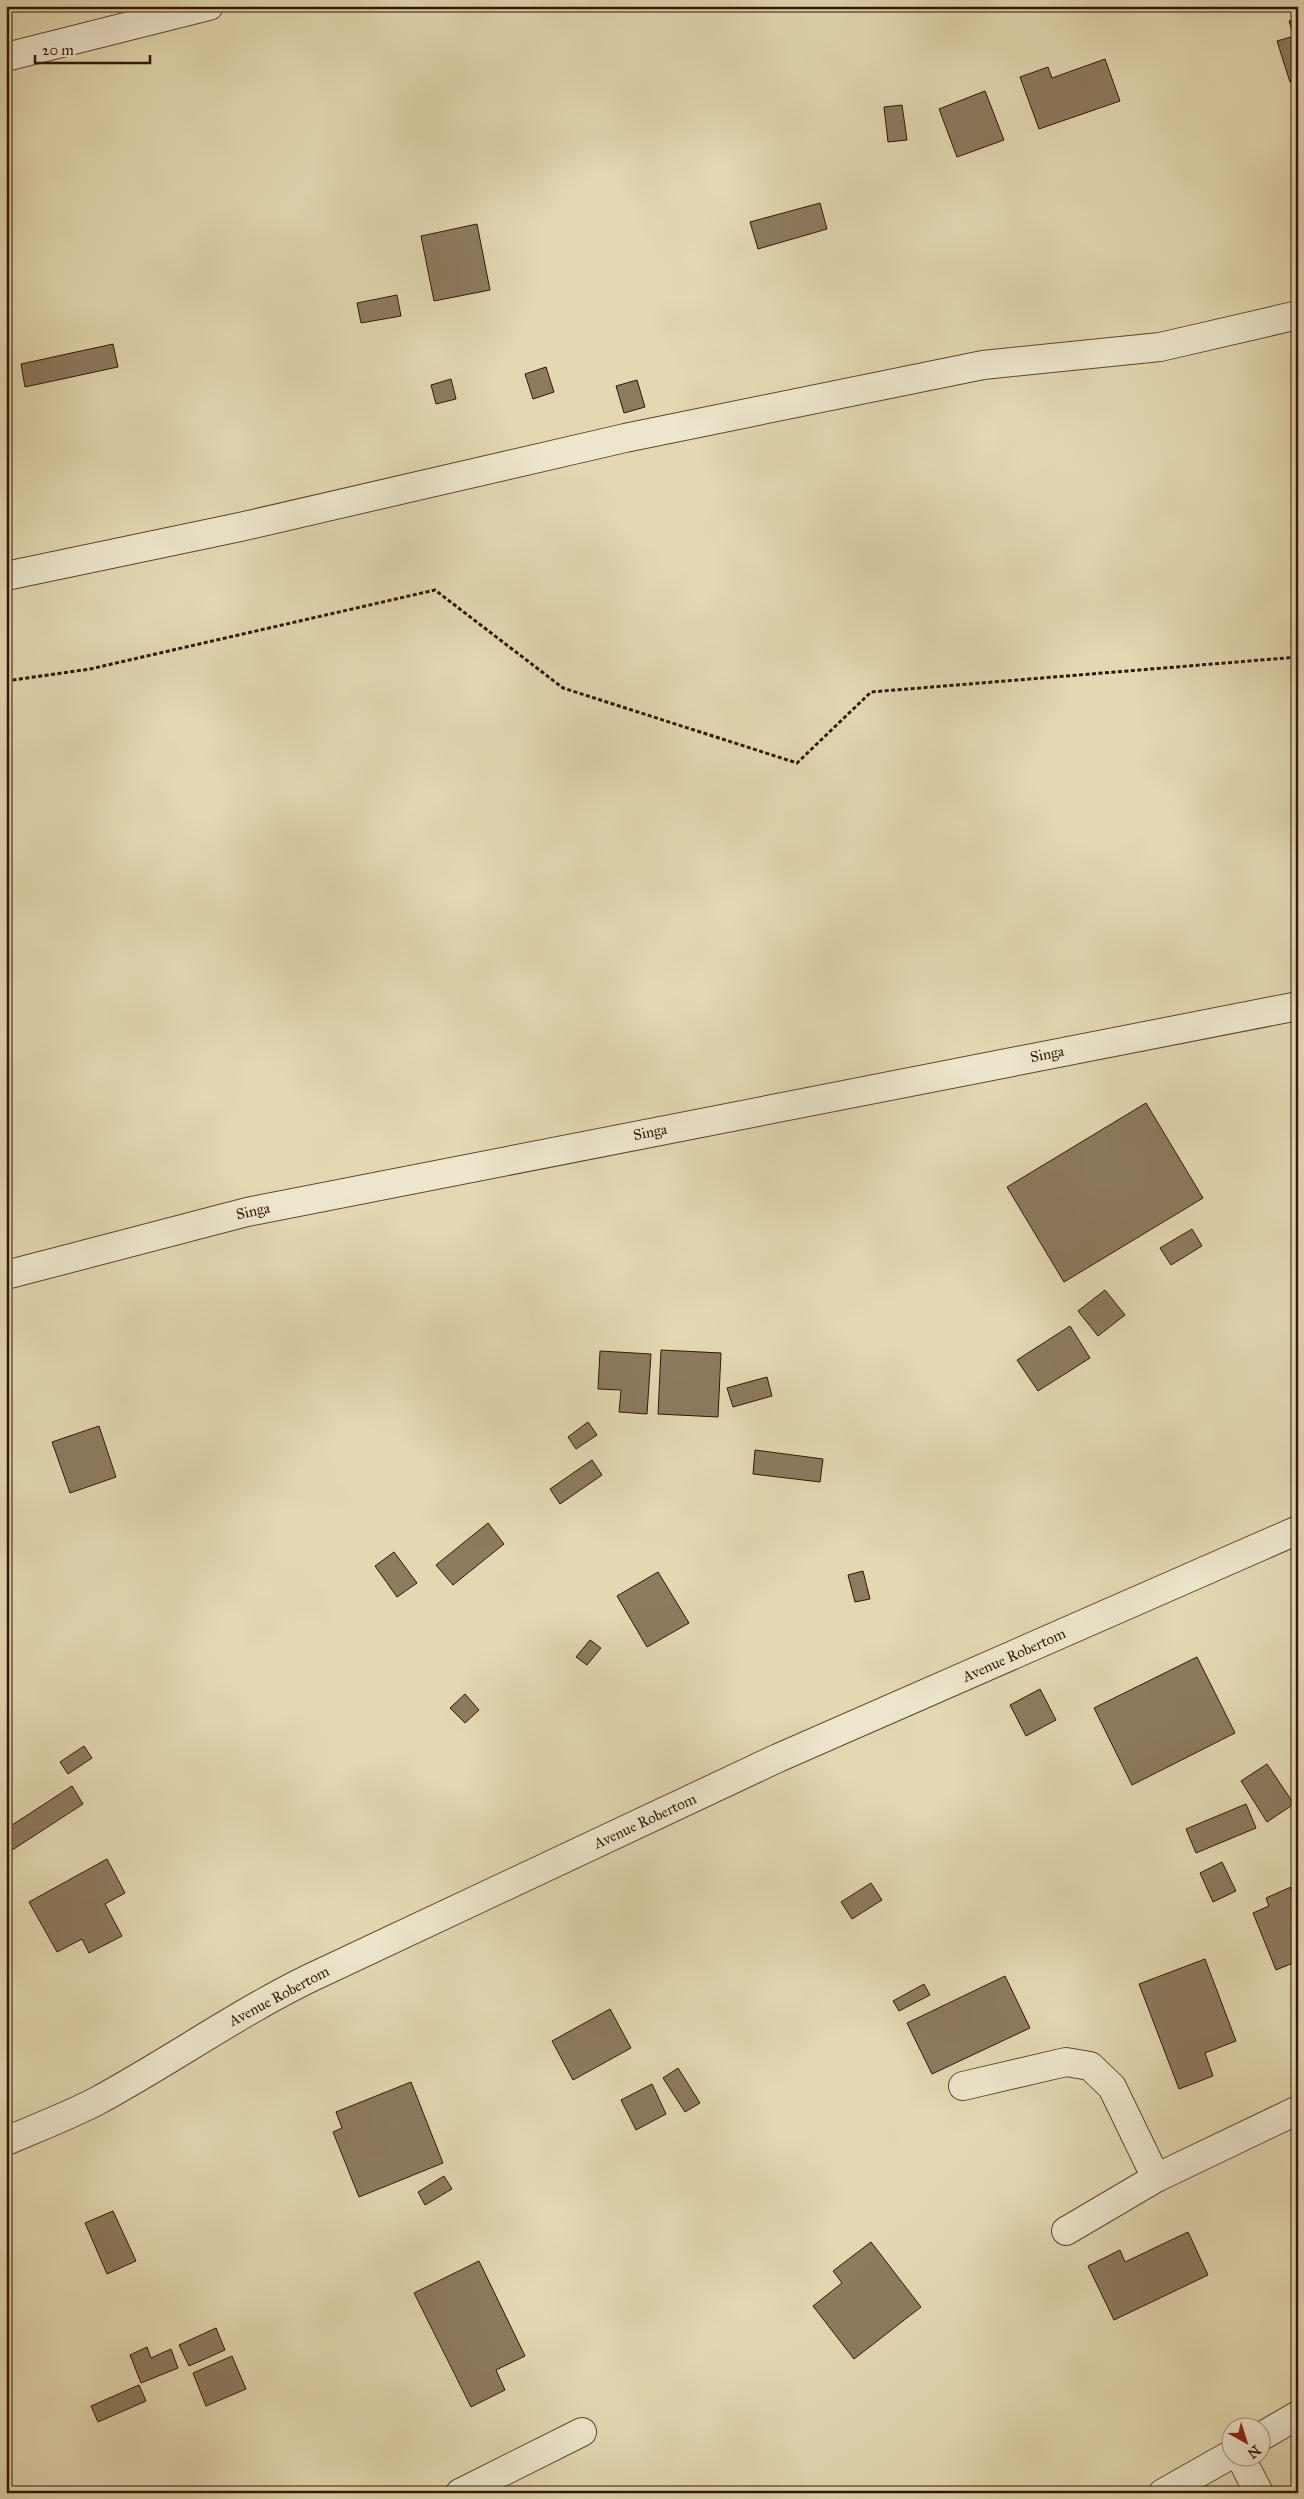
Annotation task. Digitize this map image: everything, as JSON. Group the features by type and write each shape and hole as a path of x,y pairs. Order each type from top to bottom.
{"street":[{"path":"6,56 209,6"},
{"path":"6,576 240,527 625,438 973,367 1160,347 1298,316"},
{"name":"Singa","path":"6,1275 247,1212 1298,1006"},
{"name":"Avenue Robertom","path":"6,2141 97,2101 179,2053 258,2003 308,1979 778,1758 1298,1530"},
{"path":"963,2086 1066,2062 1090,2066 1112,2087 1156,2178"},
{"path":"1066,2231 1156,2178 1298,2110"},
{"path":"1272,2430 1298,2416"},
{"path":"460,2493 582,2432"},
{"path":"1163,2493 1222,2460"},
{"path":"1245,2466 1259,2493"}],"path":[{"path":"6,681 90,669 435,590 563,688 797,763 871,692 1298,658"}],"building":[{"path":"1298,18 1298,80 1290,82 1277,41 1294,36 1289,21"},
{"path":"1105,59 1120,101 1039,129 1020,77 1048,67 1052,78"},
{"path":"985,91 1004,140 957,157 939,109"},
{"path":"902,105 907,140 888,142 884,107"},
{"path":"820,203 827,229 758,249 750,222"},
{"path":"477,224 490,290 434,301 421,236"},
{"path":"397,295 401,316 361,323 357,303"},
{"path":"113,344 118,367 25,387 21,364"},
{"path":"546,367 554,392 533,399 525,374"},
{"path":"451,379 456,399 436,404 431,385"},
{"path":"637,380 645,407 624,413 616,386"},
{"path":"1146,1103 1203,1198 1064,1282 1007,1187"},
{"path":"1192,1229 1202,1246 1171,1265 1160,1248"},
{"path":"1105,1290 1125,1315 1098,1336 1078,1311"},
{"path":"1070,1326 1090,1358 1038,1391 1017,1360"},
{"path":"661,1350 721,1353 718,1417 658,1414"},
{"path":"600,1351 651,1354 647,1414 619,1412 621,1390 598,1389"},
{"path":"767,1377 772,1396 733,1407 727,1388"},
{"path":"588,1422 597,1435 576,1449 568,1437"},
{"path":"99,1426 116,1477 70,1493 52,1442"},
{"path":"755,1450 823,1459 820,1482 753,1474"},
{"path":"592,1460 602,1475 560,1504 550,1489"},
{"path":"488,1523 504,1544 453,1585 436,1565"},
{"path":"394,1552 417,1583 397,1597 375,1566"},
{"path":"863,1571 870,1599 855,1602 848,1575"},
{"path":"658,1572 689,1623 647,1647 617,1596"},
{"path":"590,1640 601,1648 587,1665 576,1657"},
{"path":"1197,1657 1235,1733 1132,1785 1094,1708"},
{"path":"1040,1689 1056,1720 1026,1736 1010,1705"},
{"path":"465,1694 479,1710 465,1723 450,1708"},
{"path":"84,1746 92,1758 68,1774 60,1762"},
{"path":"1267,1764 1294,1804 1267,1822 1241,1781"},
{"path":"72,1786 83,1804 6,1854 6,1829"},
{"path":"1246,1804 1256,1828 1196,1853 1186,1829"},
{"path":"107,1859 125,1893 105,1904 122,1936 89,1953 82,1939 57,1952 29,1902"},
{"path":"1222,1862 1236,1891 1213,1902 1200,1873"},
{"path":"871,1883 882,1900 852,1919 841,1902"},
{"path":"1291,1887 1294,1895 1298,1893 1298,1975 1293,1963 1276,1970 1253,1913 1269,1906 1266,1898"},
{"path":"1205,1959 1236,2041 1205,2053 1213,2076 1179,2089 1139,1984"},
{"path":"1005,1976 1030,2028 932,2074 907,2023"},
{"path":"924,1984 930,1995 899,2011 893,2001"},
{"path":"610,2009 631,2048 573,2080 552,2041"},
{"path":"678,2068 700,2103 685,2112 663,2078"},
{"path":"411,2082 443,2163 359,2197 333,2132 342,2128 336,2112"},
{"path":"652,2084 666,2114 636,2130 621,2100"},
{"path":"444,2176 452,2189 425,2205 418,2192"},
{"path":"113,2211 136,2261 107,2274 85,2223"},
{"path":"1188,2232 1208,2275 1114,2320 1088,2266 1120,2250 1125,2262"},
{"path":"871,2242 921,2307 854,2359 813,2306 842,2283 833,2271"},
{"path":"479,2261 525,2356 496,2370 505,2390 471,2407 414,2293"},
{"path":"216,2328 225,2350 189,2366 179,2345"},
{"path":"147,2347 151,2358 171,2349 178,2368 141,2383 130,2355"},
{"path":"232,2356 246,2389 206,2406 193,2373"},
{"path":"139,2385 146,2401 98,2422 91,2406"}]}
